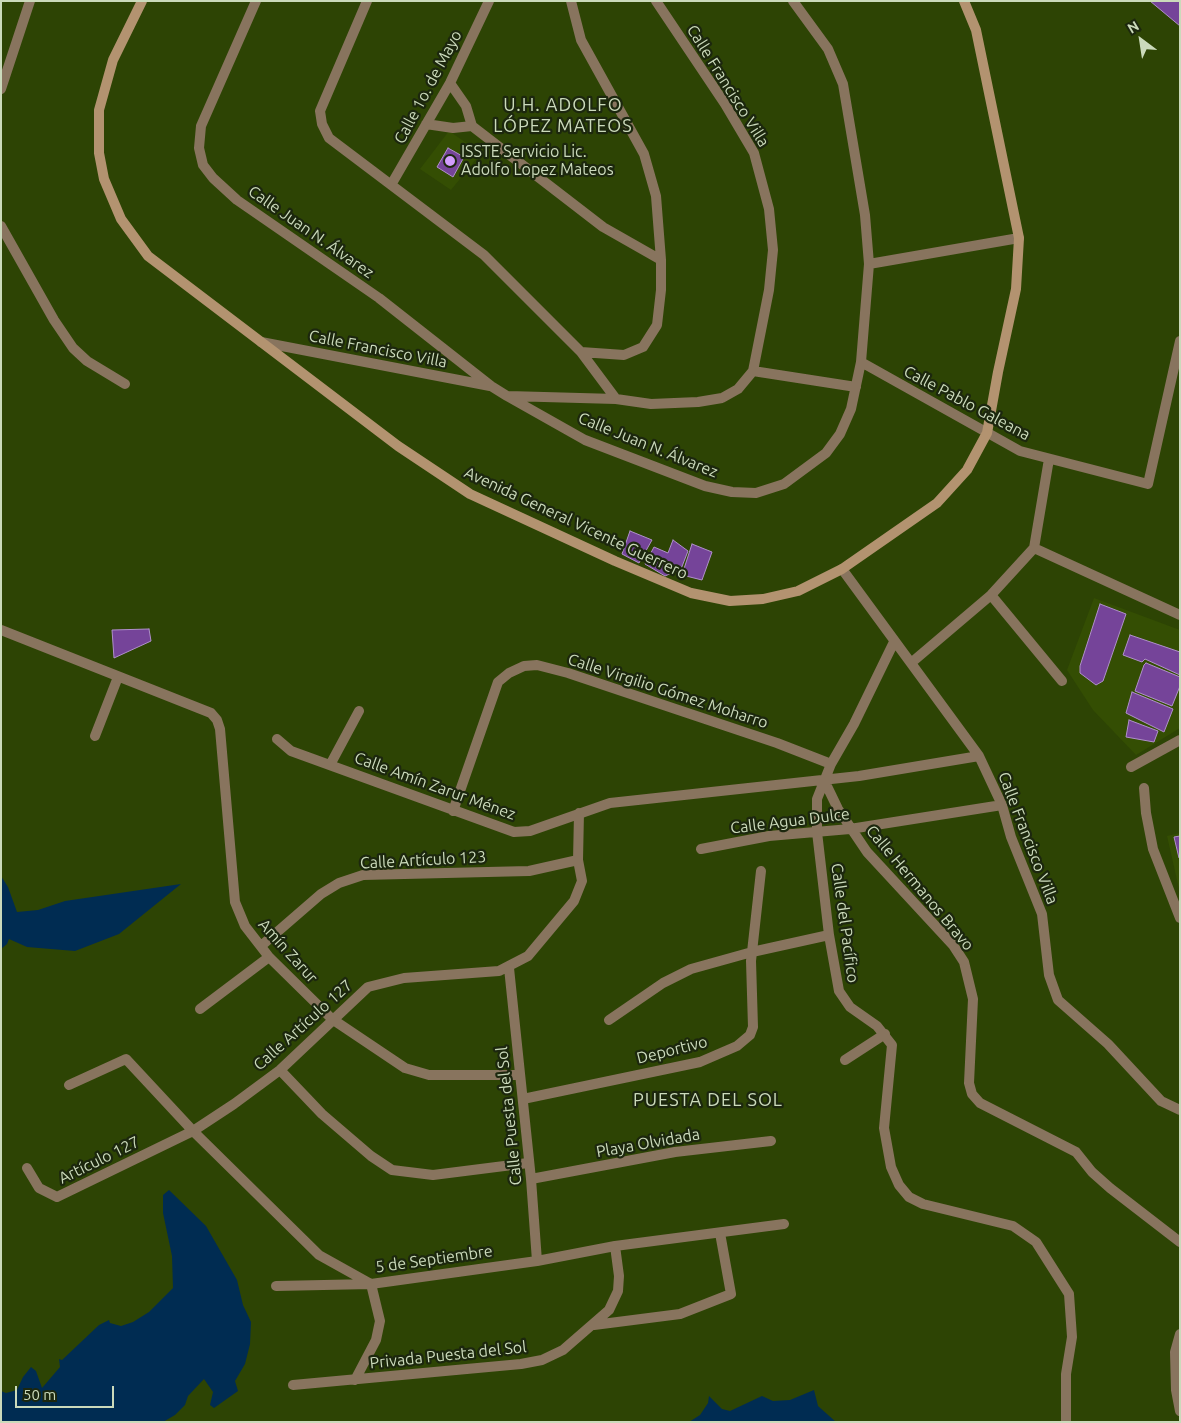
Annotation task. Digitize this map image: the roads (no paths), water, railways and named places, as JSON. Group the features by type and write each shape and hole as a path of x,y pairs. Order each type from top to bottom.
{"street":[{"path":"1,89 30,1"},
{"name":"Avenida General Vicente Guerrero","path":"142,1 113,60 99,110 99,153 104,179 121,219 148,256 398,446 470,494 614,561 691,593 730,601 763,599 798,591 842,570 937,503 967,470 987,434 1016,289 1019,238 976,30 964,1"},
{"name":"Calle Juan N. Álvarez","path":"256,1 201,126 199,148 203,165 237,200 379,298 491,386 507,396 585,440 705,486 732,492 756,493 784,484 826,453 840,434 851,409 861,362 869,264 865,215 843,84 828,49 793,1"},
{"path":"367,1 320,111 322,124 329,138 484,255 580,352 616,398"},
{"name":"Calle 1o. de Mayo","path":"391,185 450,83 489,1"},
{"path":"571,1 581,40 644,154 656,196 661,260 661,290 657,325 643,347 624,355 580,352"},
{"name":"Calle Francisco Villa","path":"656,1 725,104 754,153 769,209 773,250 769,290 754,371"},
{"path":"450,83 466,106 472,126 604,227 661,260"},
{"path":"426,124 453,128 472,126"},
{"path":"1,226 54,320 73,348 87,361 125,384"},
{"path":"869,264 1019,238"},
{"path":"1176,384 1180,341"},
{"name":"Calle Francisco Villa","path":"260,342 491,386"},
{"name":"Calle Pablo Galeana","path":"861,362 1020,451 1148,484 1176,384"},
{"path":"507,396 616,398 651,404 698,402 722,398 738,389 754,371 856,387"},
{"path":"911,662 991,595 1034,548 1049,459"},
{"path":"1034,548 1180,615"},
{"name":"Calle Francisco Villa","path":"842,570 979,756 1002,805 1011,838 1042,914 1049,975 1058,1000 1108,1044 1161,1102 1180,1110"},
{"path":"991,595 1062,681"},
{"path":"1,630 118,677 95,736"},
{"name":"Calle del Pacífico","path":"885,1034 843,999 839,991 829,936 817,832 817,799 830,764 854,724 894,642"},
{"name":"Calle Virgilio Gómez Moharro","path":"453,811 498,682 509,672 524,666 537,665 777,743 830,764"},
{"name":"Amín Zarur","path":"118,677 211,713 217,720 220,729 234,902 245,926 269,957 332,1019 405,1068 429,1075 520,1075"},
{"path":"330,765 359,711"},
{"name":"Calle Amín Zarur Ménez","path":"277,738 291,751 514,832 530,831 610,803 824,780 979,756"},
{"path":"1131,767 1180,740"},
{"name":"Calle Hermanos Bravo","path":"824,780 838,809 867,852 953,945 964,962 973,999 969,1083 972,1094 980,1103 1076,1152 1092,1172 1110,1188 1180,1242"},
{"path":"1144,788 1146,813 1153,849 1180,918"},
{"name":"Calle Agua Dulce","path":"701,848 769,836 850,829 1002,805"},
{"path":"578,860 579,813"},
{"name":"Calle Artículo 123","path":"261,946 321,894 339,883 364,876 528,871 578,860"},
{"name":"Calle Artículo 127","path":"193,1131 280,1070 368,987 404,978 499,971 509,968 528,956 574,901 582,881 578,860"},
{"name":"Deportivo","path":"523,1100 700,1062 737,1046 750,1034 753,1027 751,956 761,870"},
{"path":"609,1020 663,983 691,969 829,936"},
{"path":"200,1009 269,957"},
{"name":"Calle Puesta del Sol","path":"509,968 531,1179 537,1260"},
{"path":"845,1060 885,1034 892,1045 884,1128 891,1167 899,1185 909,1196 923,1204 1013,1226 1036,1242 1068,1294 1072,1337 1066,1374 1066,1422"},
{"name":"5 de Septiembre","path":"69,1085 126,1059 193,1131 319,1255 371,1284 537,1260 615,1246 784,1224"},
{"path":"280,1070 322,1114 371,1156 392,1170 433,1175 528,1163"},
{"name":"Artículo 127","path":"28,1168 39,1188 57,1197 193,1131"},
{"name":"Playa Olvidada","path":"531,1179 675,1152 771,1141"},
{"path":"594,1325 680,1314 731,1294 720,1233"},
{"path":"594,1325 609,1310 618,1291 619,1276 615,1246"},
{"path":"276,1286 371,1284 380,1321 376,1340 354,1380"},
{"name":"Privada Puesta del Sol","path":"293,1385 521,1364 542,1360 563,1350 594,1325"},
{"path":"1180,1334 1175,1352 1176,1390 1180,1411"}],"water":[{"path":"1,876 8,887 17,912 38,910 65,901 181,884 119,934 75,951 27,947 9,939 7,944 1,949"},
{"path":"169,1190 206,1226 237,1280 243,1305 251,1322 250,1344 245,1364 235,1381 238,1391 214,1408 210,1405 213,1392 204,1379 188,1396 185,1405 175,1415 163,1422 1,1422 1,1391 6,1393 17,1390 23,1377 31,1367 36,1371 42,1388 60,1367 59,1359 62,1360 99,1325 109,1320 110,1323 121,1326 133,1322 149,1312 173,1288 172,1256 163,1213 163,1195"},
{"path":"814,1390 818,1406 836,1422 689,1422 700,1415 708,1403 709,1396 722,1409 730,1411 762,1396 773,1401 790,1400"}],"place":[{"name":"ISSTE Servicio Lic. Adolfo Lopez Mateos","path":"450,161"}],"district":[{"name":"U.H. ADOLFO LÓPEZ MATEOS","path":"563,115"},
{"name":"PUESTA DEL SOL","path":"708,1100"}]}
